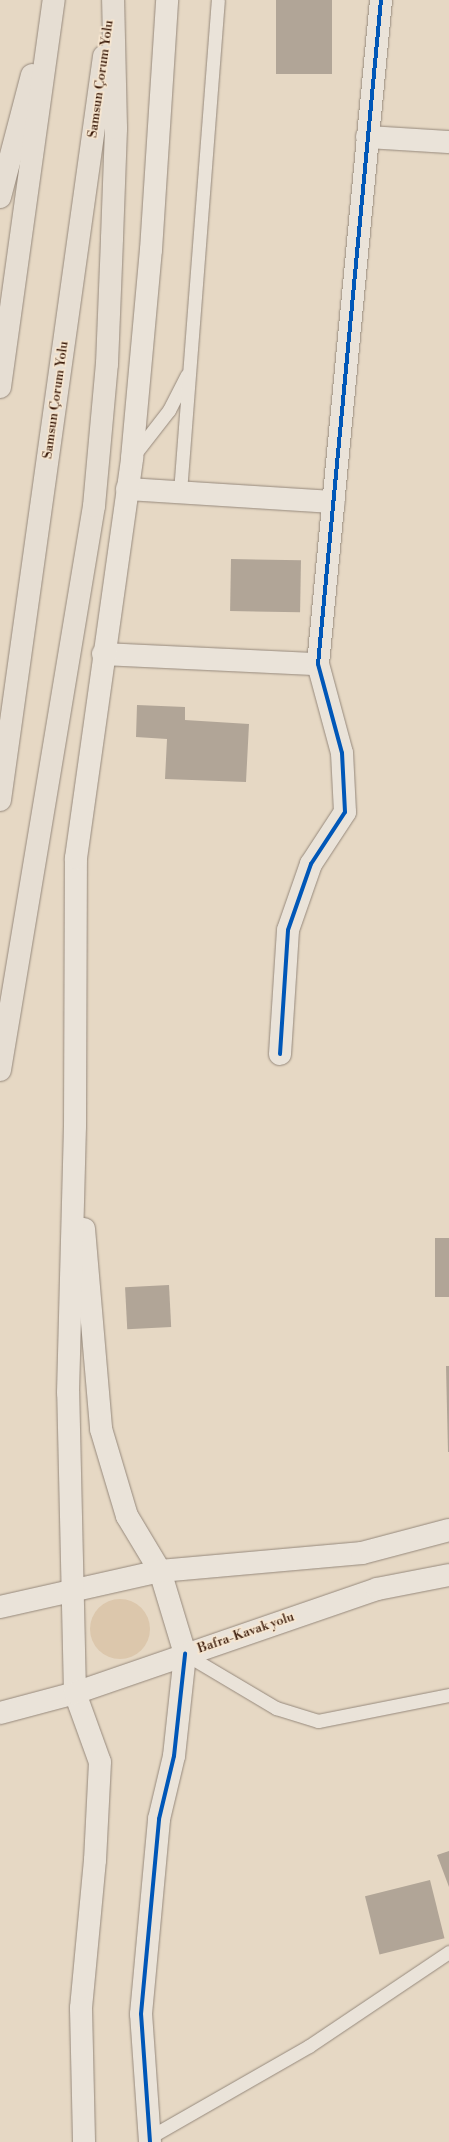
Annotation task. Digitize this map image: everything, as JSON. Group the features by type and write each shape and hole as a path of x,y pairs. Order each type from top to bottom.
{"highway":[{"path":"0,197 53,0"},
{"path":"0,387 53,0"},
{"path":"0,1070 94,506 107,364 113,230 116,128 112,0"},
{"name":"Samsun Çorum Yolu","path":"0,800 112,0"}],"main road":[{"path":"84,2142 81,2008 96,1860 100,1762 75,1693 68,1393 75,1126 76,858 103,654 132,458 151,250 167,0"},
{"path":"280,1054 288,930 311,864 346,812 342,753 318,664 381,0"},
{"path":"367,137 449,142"},
{"path":"127,489 334,502"},
{"path":"103,654 318,664"},
{"path":"75,1126 101,1430 127,1516 160,1571 185,1654 174,1756 160,1819 141,2014 150,2139"},
{"path":"0,1607 73,1589 160,1571 362,1553 449,1530"},
{"name":"Bafra-Kavak yolu","path":"0,1713 75,1693 377,1589 449,1575"}],"lane":[{"path":"180,492 218,0"},
{"path":"132,458 169,410 190,369"},
{"path":"185,1654 276,1708 318,1721 449,1695"},
{"path":"150,2139 309,2046 449,1952"}],"shaded area":[{"path":"114,1599 126,1599 137,1604 145,1612 150,1623 148,1641 137,1654 126,1659 114,1659 103,1654 95,1646 90,1635 90,1623 95,1612 103,1604"}],"building":[{"path":"276,0 332,0 332,74 276,74"},
{"path":"231,559 301,560 300,612 230,611"},
{"path":"137,705 185,707 185,720 249,724 246,782 165,779 167,739 136,737"},
{"path":"435,1238 449,1238 449,1297 435,1297"},
{"path":"169,1285 171,1327 127,1329 125,1287"},
{"path":"446,1366 449,1366 449,1452 448,1452"},
{"path":"449,1851 449,1887 437,1855"},
{"path":"430,1880 445,1938 380,1954 365,1896"}],"cycle path":[{"path":"280,1054 288,930 311,864 345,812 342,753 318,664 381,0"},
{"path":"150,2142 141,2014 159,1819 174,1756 185,1654"}]}
